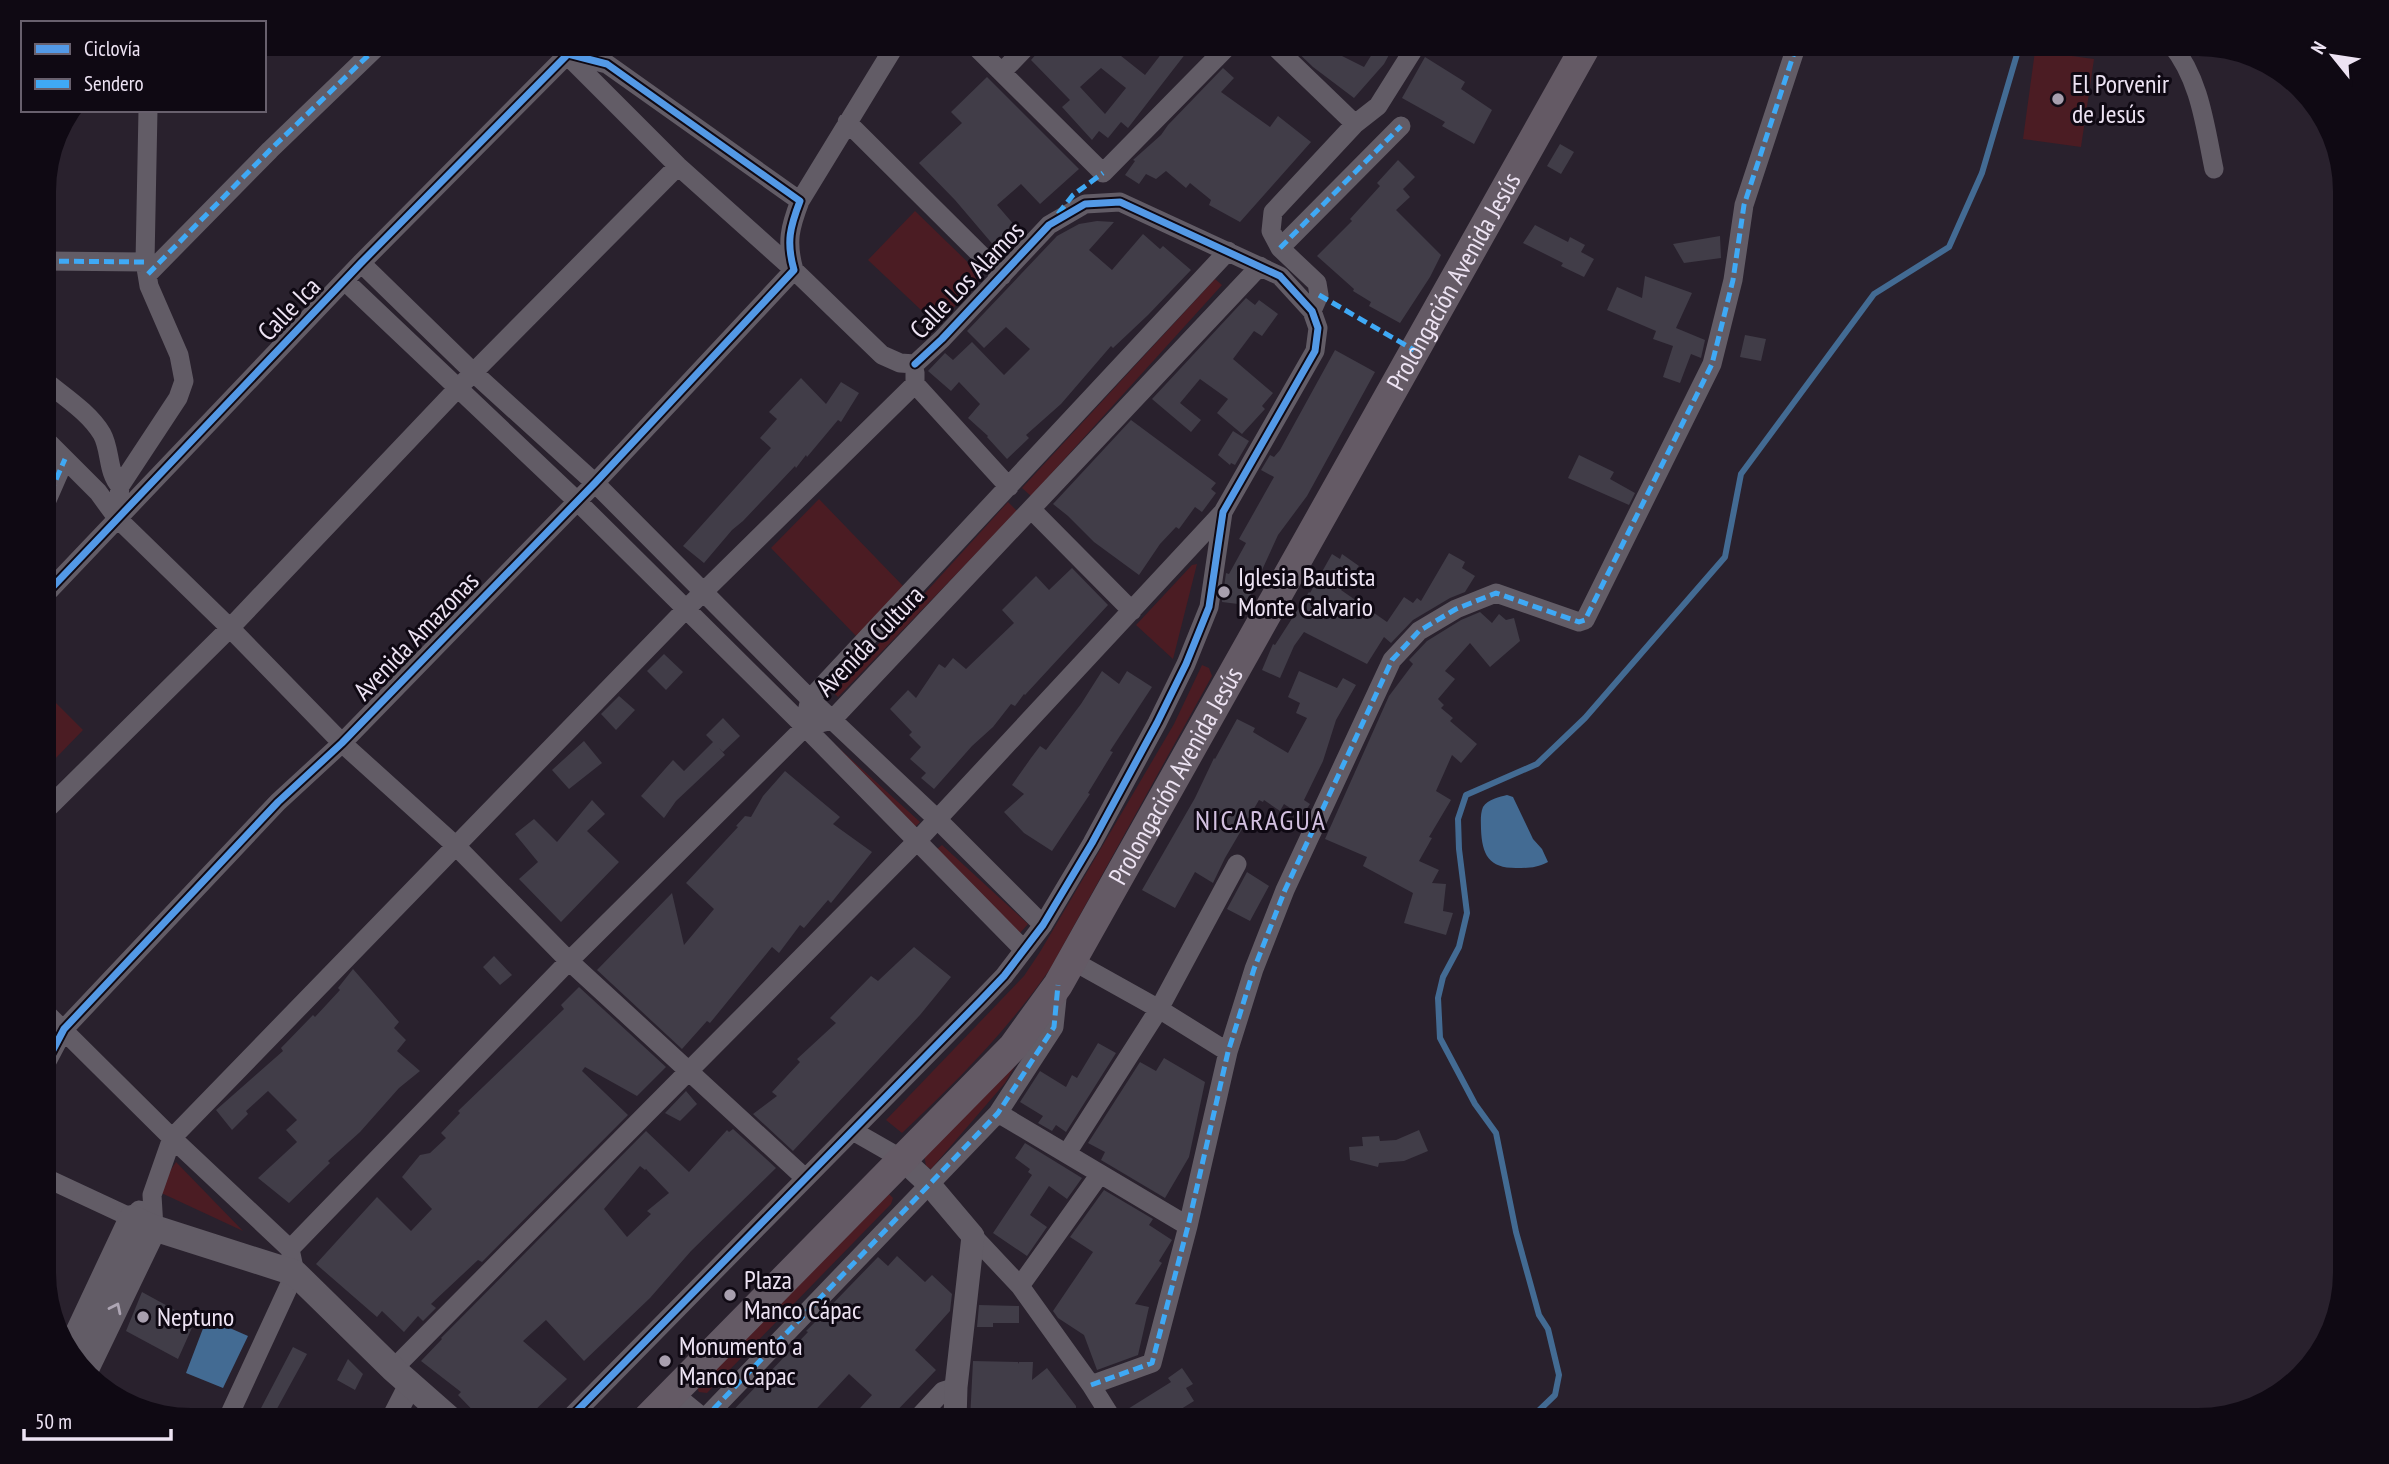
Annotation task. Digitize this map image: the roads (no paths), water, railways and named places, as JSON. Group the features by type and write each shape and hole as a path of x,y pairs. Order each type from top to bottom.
{"main road":[{"name":"Prolongación Avenida Jesús","path":"658,1408 1013,1047 1066,973 1147,824 1580,56"},
{"path":"143,1223 292,1261 402,1377 437,1408"},
{"path":"75,1341 143,1223"},
{"path":"89,1361 143,1223"}],"street":[{"path":"56,262 147,268 368,56"},
{"name":"Calle Ica","path":"56,583 555,56"},
{"path":"569,56 678,166 794,270 882,355 900,363 915,364 915,384 1009,486"},
{"path":"583,56 607,64 800,201"},
{"path":"794,270 789,230 800,201 888,56"},
{"path":"986,56 1103,173 1218,56"},
{"path":"1003,71 1017,56"},
{"path":"1284,56 1355,124"},
{"path":"396,1408 402,1377 690,1071 937,819 1223,512 1315,351 1318,328 1311,311 1319,295 1317,283 1280,248 1271,231 1273,212 1355,124 1378,106 1409,56"},
{"path":"1091,1385 1152,1363 1188,1226 1228,1052 1268,930 1392,660 1419,631 1456,609 1496,593 1579,622 1585,620 1712,364 1733,280 1744,205 1793,56"},
{"path":"2184,56 2198,94 2214,169"},
{"path":"117,518 120,486 178,398 184,381 179,355 149,286 148,112"},
{"path":"847,122 1002,276"},
{"path":"1280,248 1401,126"},
{"path":"56,800 230,628 458,388 475,374 678,166"},
{"name":"Calle Los Alamos","path":"915,364 1049,225 1085,204 1120,202 1260,265 1280,276 1311,311"},
{"name":"Avenida Cultura","path":"1228,251 810,699 805,727 832,720 1260,265"},
{"path":"362,263 475,374 595,483 810,699 937,819 1043,925"},
{"name":"Avenida Amazonas","path":"56,1044 64,1029 278,802 342,743 595,483 794,270"},
{"path":"345,281 577,501 805,727 1024,950"},
{"path":"56,1183 143,1223 172,1138 686,609 915,384"},
{"path":"56,390 83,412 101,432 114,479 120,486"},
{"path":"56,450 98,492 117,518 230,628 342,743 456,846 569,961 805,1178"},
{"path":"56,480 65,459"},
{"path":"1031,509 1132,611"},
{"path":"580,1408 1004,976 1043,925 1092,843 1186,664 1209,607 1223,512"},
{"path":"233,1408 292,1261 569,961 805,727"},
{"path":"1067,1153 1159,1009 1237,864"},
{"path":"716,1408 998,1113 1054,1027 1066,973 1159,1009 1228,1052"},
{"path":"56,1022 292,1261"},
{"path":"998,1113 1188,1226"},
{"path":"853,1131 902,1159 929,1184 1020,1286 1091,1385 1104,1408"},
{"path":"1020,1286 1100,1174"},
{"path":"955,1408 973,1236"},
{"path":"927,1408 943,1391 956,1387"},
{"path":"673,1393 691,1408"}],"water":[{"path":"1507,795 1513,797 1533,839 1548,862 1528,868 1499,866 1485,853 1481,818 1483,807 1491,800"},
{"path":"207,1318 248,1336 223,1388 186,1373"}],"waterway":[{"path":"1541,1408 1555,1395 1559,1375 1548,1329 1539,1315 1516,1232 1496,1133 1475,1104 1440,1038 1438,998 1443,977 1459,947 1467,913 1458,819 1466,795 1537,764 1585,718 1725,557 1741,474 1874,294 1949,247 1982,173 2016,56"}],"place":[{"name":"El Porvenir de Jesús","path":"2058,99"},
{"name":"Iglesia Bautista Monte Calvario","path":"1224,592"},
{"name":"Plaza Manco Cápac","path":"730,1295"},
{"name":"Neptuno","path":"143,1317"},
{"name":"Monumento a Manco Capac","path":"665,1361"}],"district":[{"name":"NICARAGUA","path":"1261,820"}]}
